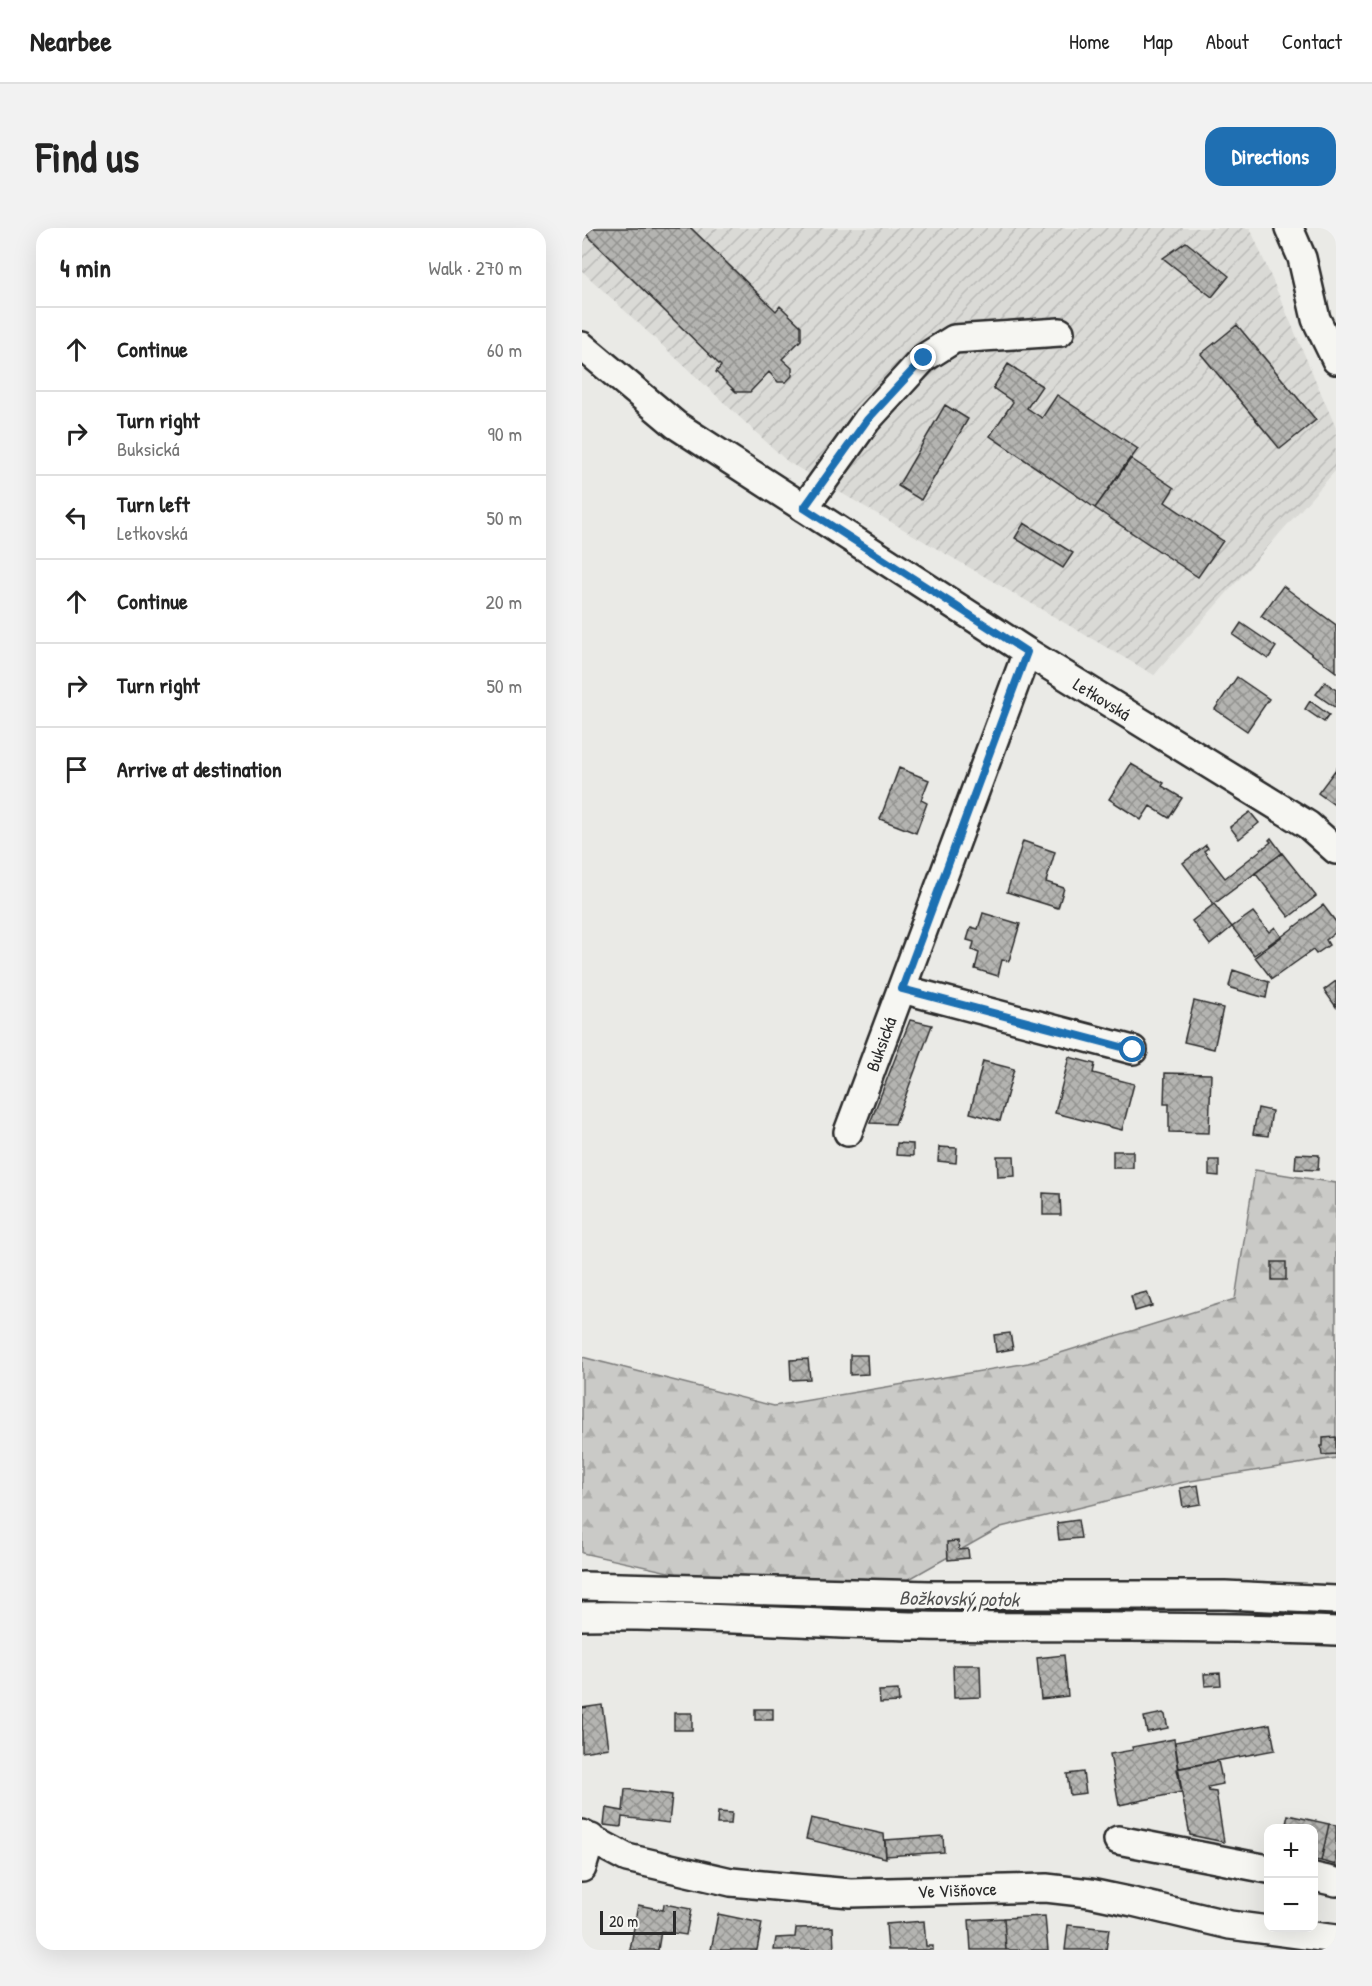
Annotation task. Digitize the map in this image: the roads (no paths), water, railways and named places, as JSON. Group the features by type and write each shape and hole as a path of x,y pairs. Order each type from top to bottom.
{"street":[{"path":"1289,228 1302,258 1316,319 1336,360"},
{"path":"804,508 867,420 924,358 954,339 1060,332"},
{"name":"Letkovská","path":"582,346 676,425 1027,652 1308,825 1336,850"},
{"name":"Buksická","path":"848,1132 1027,652"},
{"path":"902,989 1133,1050"},
{"path":"582,1586 930,1595 1225,1595 1336,1600"},
{"path":"582,1616 642,1615 921,1626 1271,1628 1336,1631"},
{"path":"582,1868 587,1836"},
{"name":"Ve Višňovce","path":"587,1836 627,1858 732,1882 850,1893 1046,1888 1090,1893 1230,1925 1336,1939"},
{"path":"1118,1840 1264,1868"},
{"path":"1318,1879 1336,1882"}],"waterway":[{"name":"Božkovský potok","path":"583,1603 619,1599"},
{"name":"Božkovský potok","path":"667,1601 778,1608"},
{"name":"Božkovský potok","path":"895,1612 1033,1614"}]}
